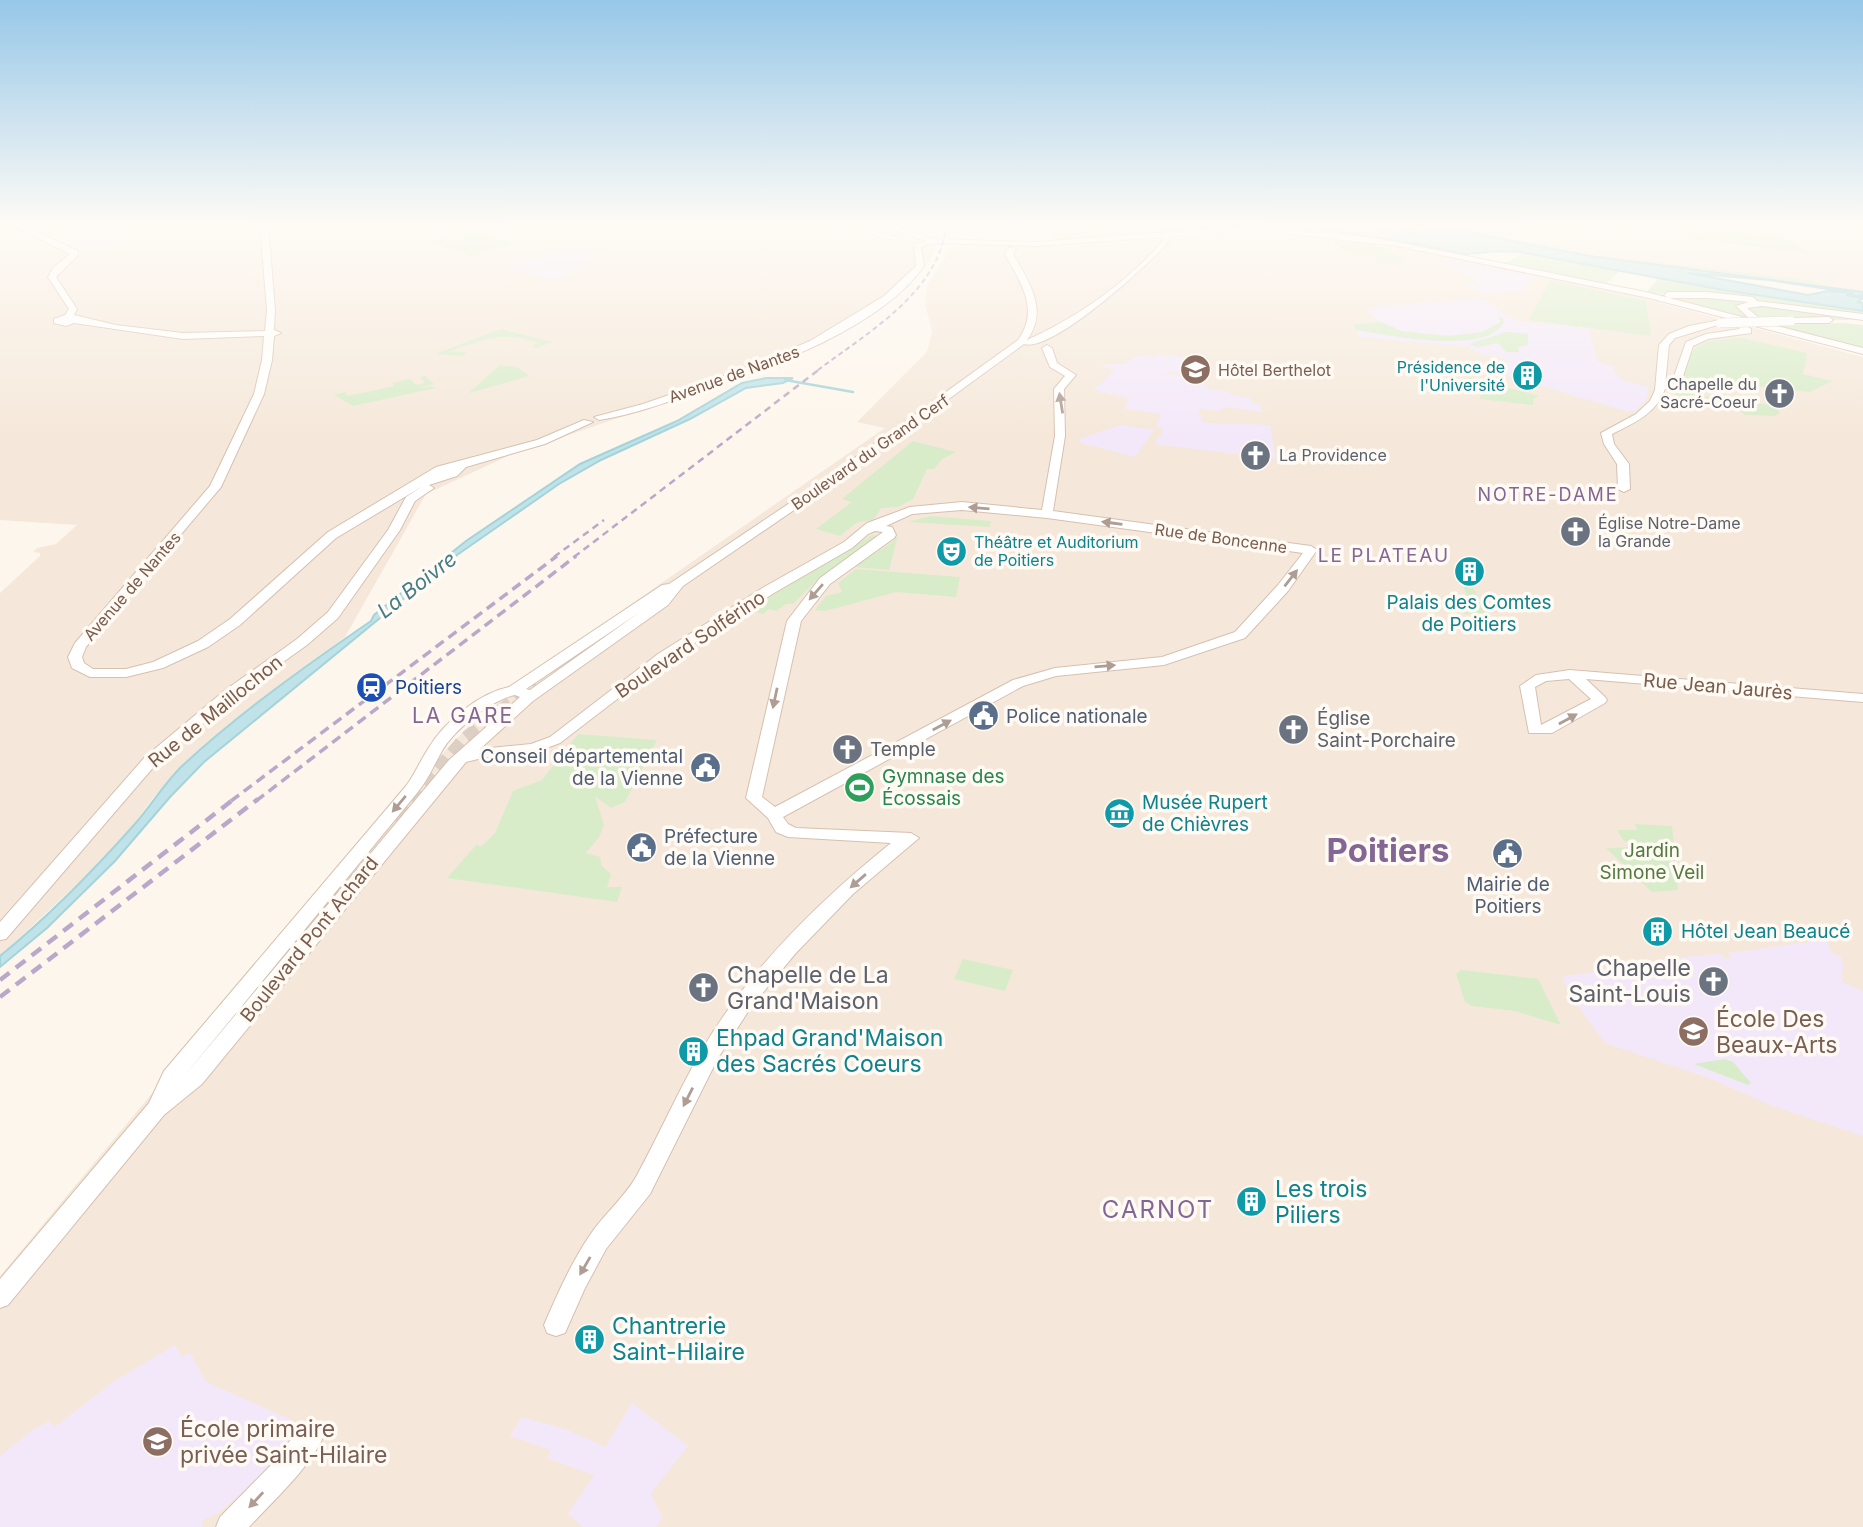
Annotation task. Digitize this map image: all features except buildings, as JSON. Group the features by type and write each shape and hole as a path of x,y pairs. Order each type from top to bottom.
{"street":[{"path":"64,295 74,311 72,319 116,328 183,336 272,335"},
{"name":"Avenue de Nantes","path":"270,295 272,335 259,394 215,487 80,646 75,657 81,670 110,675 139,671 175,658 227,628 337,532 421,487 451,472 765,365 823,339 860,318 890,295"},
{"path":"1023,338 1028,319 1026,295"},
{"path":"1023,338 1034,319 1035,304 1031,295"},
{"name":"Boulevard du Grand Cerf","path":"526,691 663,601 679,583 818,490 1023,338 1044,335 1092,307 1106,295"},
{"path":"1638,295 1761,324 1861,353"},
{"path":"1656,299 1663,295"},
{"path":"1715,295 1863,320"},
{"path":"1656,299 1861,353"},
{"path":"1771,331 1740,306 1762,303 1808,309"},
{"path":"1726,315 1748,331 1729,335"},
{"path":"1632,421 1652,407 1659,395 1667,341 1681,331 1722,324 1863,320"},
{"path":"1624,489 1623,464 1605,436 1609,431 1654,414 1664,402 1672,342 1692,331 1722,324"},
{"path":"1044,335 1057,338 1058,341 1048,348"},
{"path":"1668,387 1675,386 1689,344 1706,337 1794,337"},
{"path":"1023,338 1048,348"},
{"path":"1047,514 1063,427 1059,390 1071,375 1053,365 1048,348"},
{"name":"Rue de Maillochon","path":"0,934 151,760 229,694 302,642 333,615 394,530 407,503 421,487 451,483 458,478 451,472"},
{"name":"Boulevard Solférino","path":"430,762 441,765 517,748 533,748 555,740 663,657 856,539 864,531 901,514 938,507 974,507 1047,514"},
{"name":"Rue de Boncenne","path":"774,815 1018,683 1037,676 1101,666 1164,661 1240,635 1283,588 1311,550 1047,514"},
{"path":"556,1325 598,1242 642,1187 710,1054 744,1002 788,949 847,890 896,846 911,838 794,833 782,828 774,815 758,803 754,793 792,627 815,591 889,537 890,532 878,526"},
{"name":"Rue Jean Jaurès","path":"1573,675 1600,700 1547,730 1534,730 1527,690 1529,683 1573,675 1863,698"},
{"name":"Boulevard Pont Achard","path":"157,1110 195,1078 459,761 526,691"},
{"name":"Boulevard Pont Achard","path":"157,1110 171,1077 290,931 405,797 430,762 434,750 498,694 526,691"},
{"path":"486,734 493,740 517,748"},
{"name":"Boulevard Pont Achard","path":"0,1297 157,1110 320,909"},
{"path":"230,1527 312,1433"}],"shaded area":[{"path":"0,295 896,295 866,318 825,343 777,363 508,456 426,494 345,637 182,767 92,870 0,956 0,593 40,556 40,553 33,552 37,548 56,544 77,525 0,520"},
{"path":"926,295 1633,295 1863,357 1863,1527 0,1527 0,1276 388,810 475,720 552,659 885,428 857,422 927,352 932,332 925,304"},
{"path":"1484,300 1516,321 1589,328 1597,361 1620,368 1612,368 1622,380 1649,387 1646,400 1635,411 1626,411 1504,375 1507,359 1477,353 1478,351 1467,347 1360,337 1353,324 1380,322 1366,311 1379,307"},
{"path":"1158,354 1202,359 1205,364 1179,373 1174,371 1163,374 1199,376 1200,382 1187,383 1207,385 1208,390 1230,391 1230,395 1252,398 1252,403 1259,404 1263,412 1223,407 1221,411 1201,409 1198,414 1202,415 1201,421 1210,423 1270,425 1276,459 1155,444 1164,429 1156,427 1161,414 1124,409 1129,398 1093,390 1115,371 1099,365 1124,364 1140,355 1153,357"},
{"path":"1121,425 1154,430 1135,457 1079,442 1079,439"},
{"path":"1826,940 1832,953 1840,956 1843,964 1842,982 1863,991 1863,1136 1773,1106 1706,1077 1605,1043 1575,1002 1562,977 1685,957 1720,954 1725,959 1731,958 1728,953"},
{"name":"École primaire privée Saint-Hilaire","path":"175,1345 182,1357 190,1353 206,1382 292,1420 289,1427 305,1434 288,1454 279,1451 256,1481 219,1512 202,1521 203,1527 0,1527 0,1456 36,1427 48,1421 55,1427 113,1382"},
{"path":"632,1403 688,1446 651,1493 662,1518 656,1527 583,1527 568,1514 594,1475 547,1458 551,1450 510,1436 522,1417 565,1429 605,1447"}],"green space":[{"path":"1542,295 1620,295 1646,301 1651,336 1529,320"},
{"path":"1683,295 1756,302 1742,303 1737,307 1753,320 1668,297"},
{"path":"1699,295 1758,295 1863,311 1863,315 1739,297"},
{"path":"1749,304 1863,320 1758,320 1744,306"},
{"path":"1498,317 1502,317 1504,322 1494,332 1458,341 1390,336 1356,330 1353,324 1382,322 1401,331 1448,336 1482,332 1501,322"},
{"path":"1772,325 1863,325 1863,349"},
{"path":"501,329 552,342 536,348 532,346 538,343 526,339 494,338 451,351 467,353 462,356 435,354"},
{"path":"1506,332 1528,334 1528,345 1518,347 1519,352 1506,352 1498,343 1477,347 1469,344"},
{"path":"1741,338 1807,353 1803,374 1832,381 1810,392 1700,380 1702,394 1721,402 1724,408 1707,398 1675,395 1690,358 1699,345 1722,339"},
{"path":"500,365 517,367 529,376 469,393"},
{"path":"425,376 434,384 414,389 432,386 436,388 353,406 334,395 345,392 347,396 394,386 392,383 410,379 416,385 425,383 420,377"},
{"path":"1468,377 1539,396 1533,399 1533,405 1480,399 1482,389 1456,385"},
{"path":"1735,403 1775,405 1780,413 1775,416 1745,415 1734,406"},
{"path":"913,441 956,452 942,459 934,469 927,469 913,499 898,507 881,508 874,519 856,523 840,536 816,529 852,502 842,499"},
{"path":"930,516 991,521 990,527 908,522"},
{"path":"872,535 880,536 818,579 793,604 786,604 777,611 769,609 763,614 748,610"},
{"path":"898,535 889,570 853,567 891,543"},
{"path":"856,569 960,577 956,597 896,592 825,611 815,610 826,596 842,592 838,583"},
{"path":"1463,586 1473,588 1481,600 1498,612 1464,614 1460,600 1469,600"},
{"path":"578,734 657,740 625,802 611,808 595,796 604,825 599,837 586,853 600,857 602,866 611,874 607,887 622,887 617,902 447,878 477,844 481,847 495,833 513,791 542,780"},
{"name":"Jardin Simone Veil","path":"1635,824 1672,826 1678,890 1652,892 1606,848 1634,847 1631,842 1624,841 1617,830 1637,830"},
{"path":"963,959 1013,970 1005,991 954,979"},
{"path":"1461,970 1538,979 1561,1025 1515,1011 1472,1006 1465,1002 1456,974"},
{"path":"1725,1059 1733,1062 1751,1083 1748,1085 1694,1064"}],"water":[{"path":"1758,295 1847,295 1863,298 1858,302 1863,303 1863,311"},
{"name":"La Boivre","path":"766,378 793,378 783,383 746,388 690,419 601,460 559,484 457,555 204,762 115,861 47,928 0,967 0,956 53,910 103,859 181,767 298,672 371,621 374,615 466,541 580,464 677,421 742,383"}],"waterway":[{"name":"La Boivre","path":"785,380 853,392"}],"tunnel":[{"path":"411,801 465,739 536,684"},
{"path":"395,820 413,799"}],"railway":[{"path":"818,370 879,325 911,295"},
{"path":"574,557 821,368"},
{"path":"554,557 604,520"},
{"path":"231,801 557,556"},
{"path":"256,801 576,556"},
{"path":"0,980 234,799"},
{"path":"0,997 258,799"}],"place":[{"name":"Hôtel Berthelot","path":"1195,370"},
{"name":"Présidence de l'Université","path":"1528,376"},
{"name":"Chapelle du Sacré-Coeur","path":"1780,393"},
{"name":"La Providence","path":"1256,455"},
{"name":"Église Notre-Dame la Grande","path":"1575,532"},
{"name":"Théâtre et Auditorium de Poitiers","path":"951,551"},
{"name":"Palais des Comtes de Poitiers","path":"1469,571"},
{"name":"Poitiers","path":"372,687"},
{"name":"Police nationale","path":"983,716"},
{"name":"Église Saint-Porchaire","path":"1294,729"},
{"name":"Temple","path":"847,749"},
{"name":"Conseil départemental de la Vienne","path":"706,767"},
{"name":"Gymnase des Écossais","path":"859,787"},
{"name":"Musée Rupert de Chièvres","path":"1119,813"},
{"name":"Préfecture de la Vienne","path":"641,847"},
{"name":"Mairie de Poitiers","path":"1508,853"},
{"name":"Hôtel Jean Beaucé","path":"1658,931"},
{"name":"Chapelle Saint-Louis","path":"1714,981"},
{"name":"Chapelle de La Grand'Maison","path":"704,988"},
{"name":"École Des Beaux-Arts","path":"1693,1032"},
{"name":"Ehpad Grand'Maison des Sacrés Coeurs","path":"693,1051"},
{"name":"Les trois Piliers","path":"1252,1202"},
{"name":"Chantrerie Saint-Hilaire","path":"589,1339"},
{"name":"École primaire privée Saint-Hilaire","path":"157,1442"}],"district":[{"name":"NOTRE-DAME","path":"1548,495"},
{"name":"LE PLATEAU","path":"1384,555"},
{"name":"LA GARE","path":"463,716"},
{"name":"Poitiers","path":"1388,850"},
{"name":"CARNOT","path":"1158,1210"}]}
